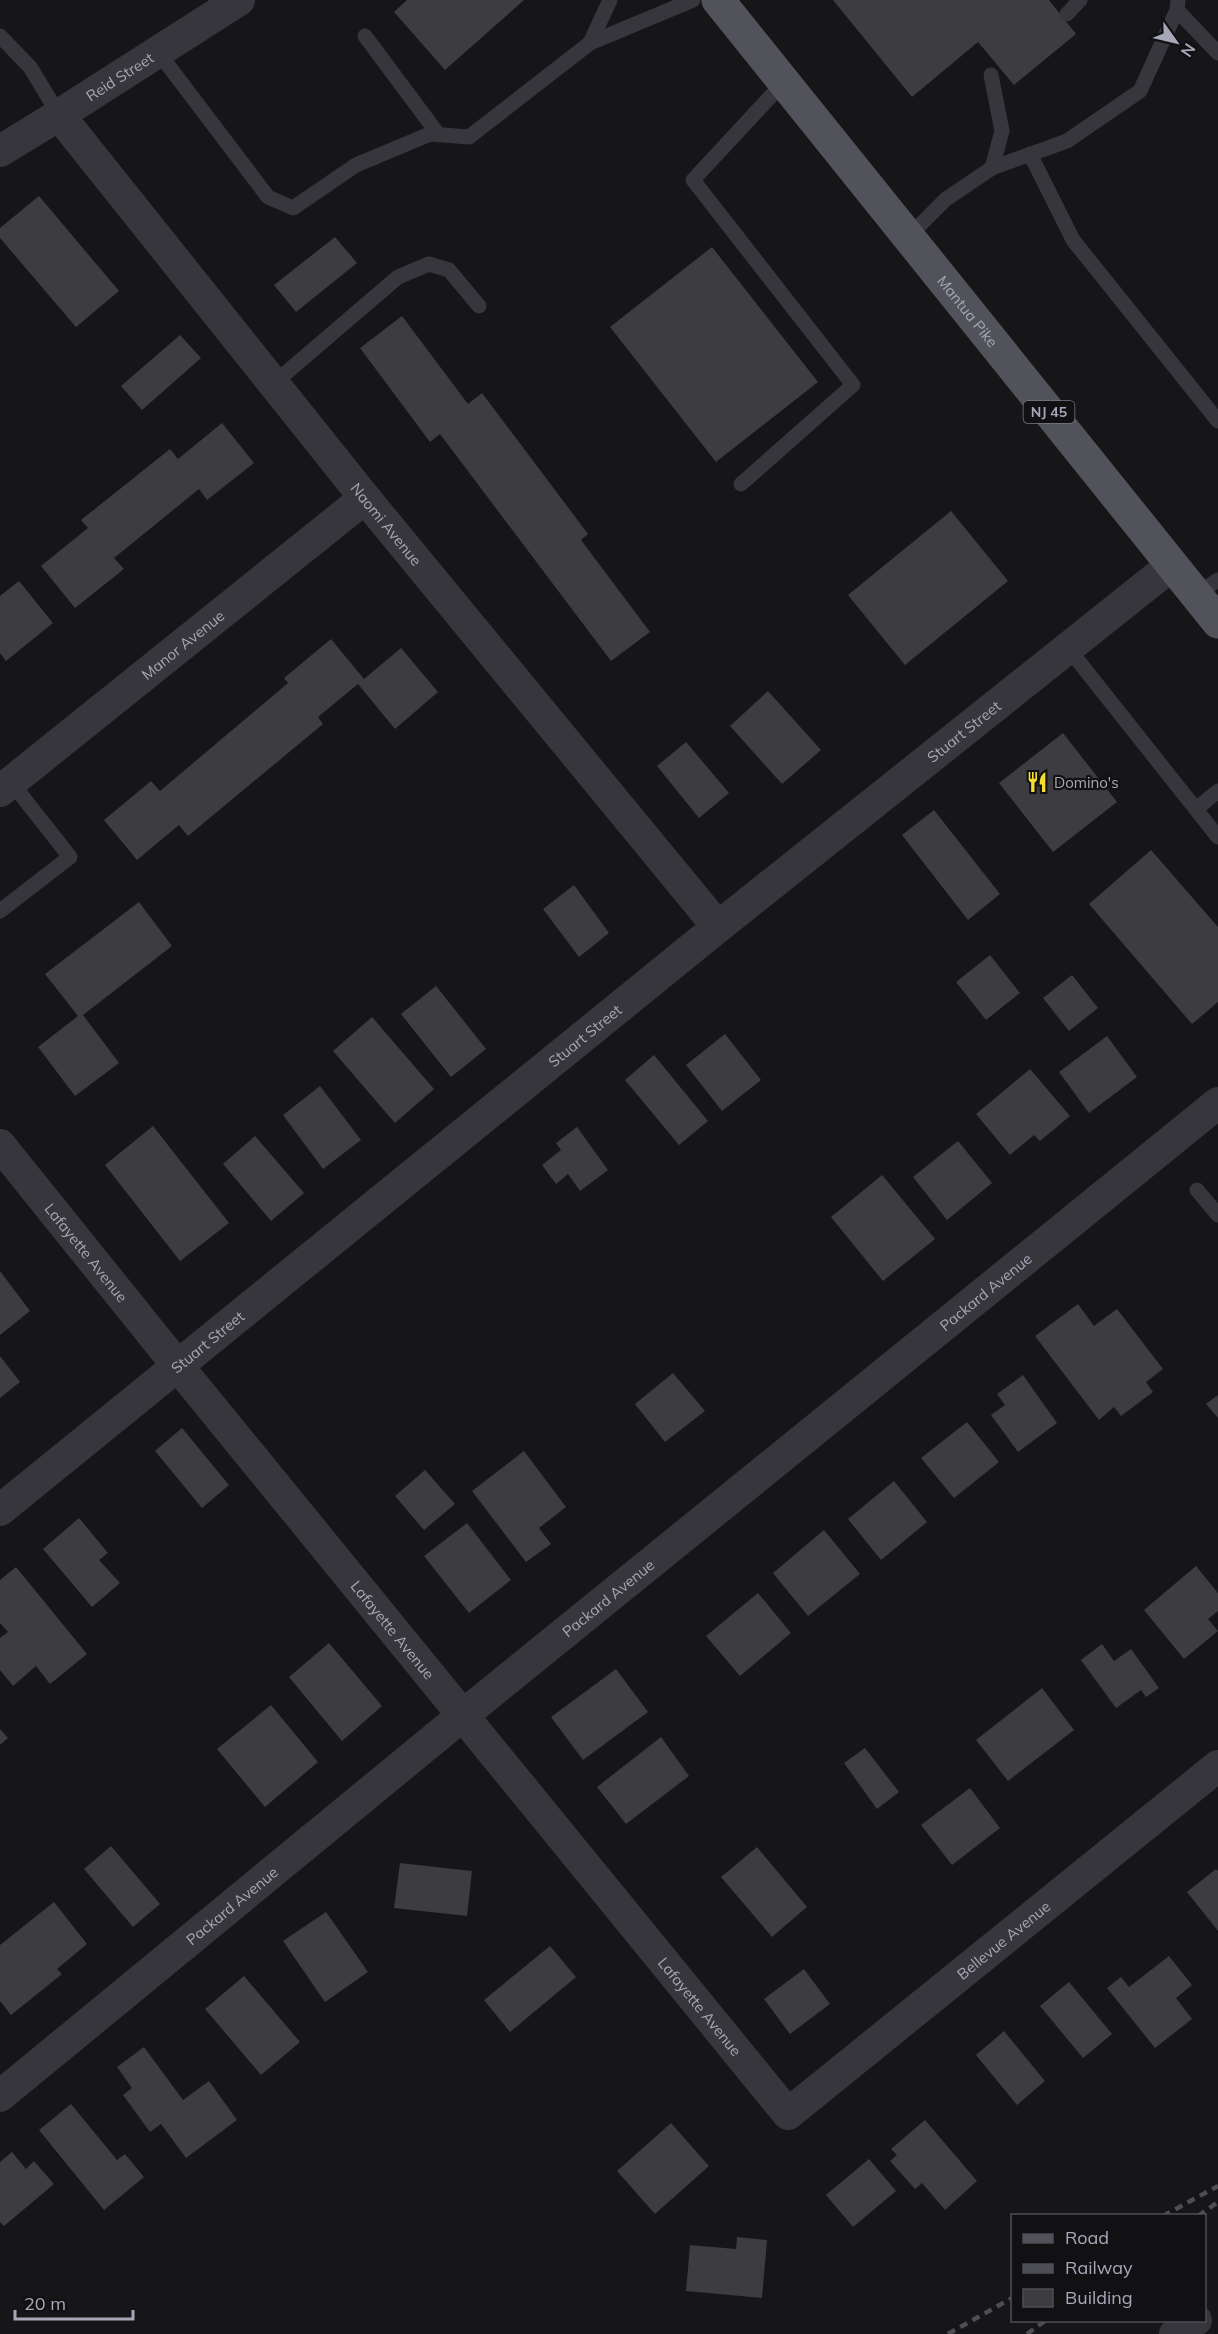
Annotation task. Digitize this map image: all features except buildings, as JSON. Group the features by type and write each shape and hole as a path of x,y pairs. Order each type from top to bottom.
{"main road":[{"name":"Mantua Pike","path":"717,2 784,82 1172,565 1207,587 1218,622"}],"street":[{"name":"Reid Street","path":"0,151 59,116 239,0"},
{"name":"Naomi Avenue","path":"59,116 365,498 718,927"},
{"name":"Manor Avenue","path":"5,787 365,498"},
{"name":"Stuart Street","path":"0,1510 718,927 1172,565"},
{"name":"Packard Avenue","path":"0,2096 462,1716 1218,1103"},
{"name":"Lafayette Avenue","path":"0,1145 462,1716 788,2114"},
{"name":"Bellevue Avenue","path":"788,2114 1218,1766"},
{"path":"1175,2334 1193,2322"}],"lane":[{"path":"590,43 610,0"},
{"path":"1067,14 1080,0"},
{"path":"158,52 268,197 293,208 356,165 430,134 469,137 590,43 717,2"},
{"path":"908,237 946,199 992,168 1067,141 1140,91 1177,5 1218,53"},
{"path":"0,36 30,67 59,116"},
{"path":"365,36 438,134"},
{"path":"991,75 1002,131 992,168"},
{"path":"741,484 853,386 693,180 784,82"},
{"path":"1030,154 1073,240 1218,421"},
{"path":"273,384 398,277 429,264 449,270 479,306"},
{"path":"1068,648 1218,837"},
{"path":"0,911 70,857 5,787"},
{"path":"1196,808 1218,791"},
{"path":"1197,1190 1218,1215"}],"railway":[{"path":"1167,2214 1218,2186"},
{"path":"1201,2214 1218,2202"},
{"path":"948,2334 1011,2299"},
{"path":"1027,2334 1043,2322"}],"place":[{"name":"Domino's","path":"1037,782"}]}
